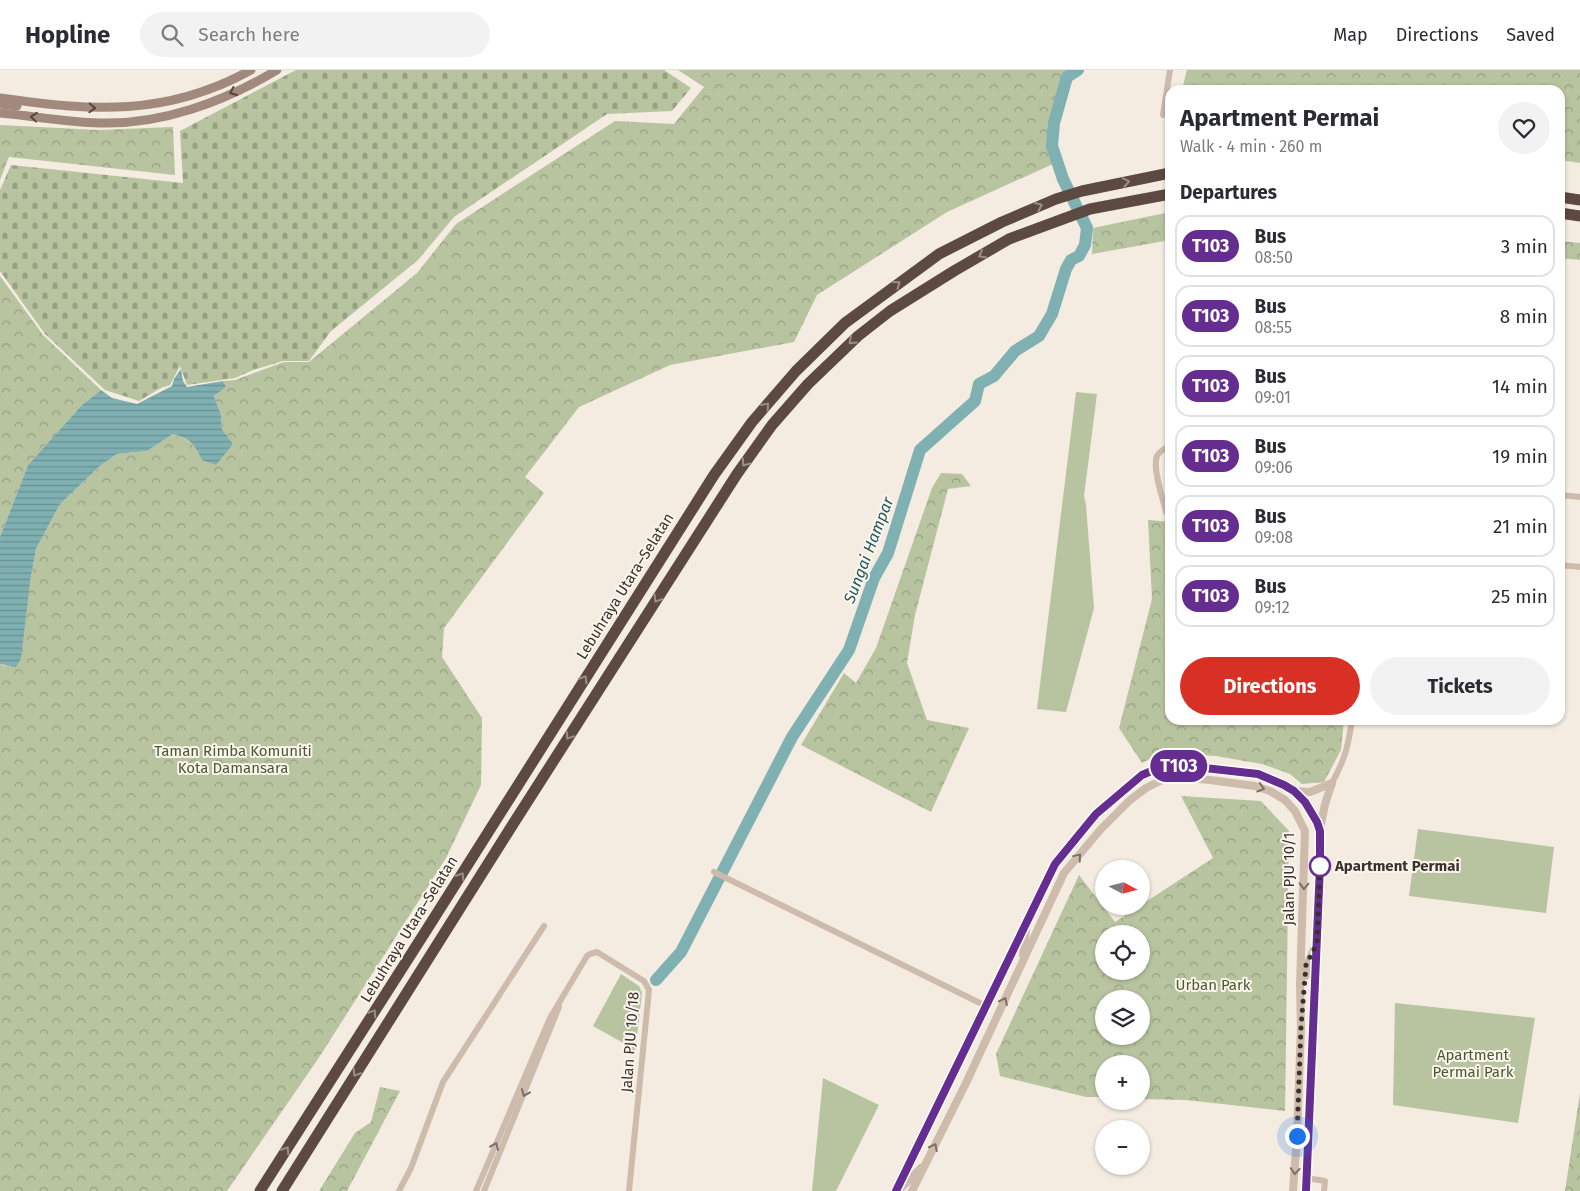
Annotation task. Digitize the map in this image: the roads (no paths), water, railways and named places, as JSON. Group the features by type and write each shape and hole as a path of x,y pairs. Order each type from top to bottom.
{"highway":[{"name":"Lebuhraya Utara–Selatan","path":"260,1191 714,475 752,422 796,371 844,323 939,254 1002,222 1056,199 1082,191 1165,174"},
{"path":"282,1191 514,821 676,568 772,425 815,377 858,336 890,311 954,271 1009,239 1062,219 1090,209 1165,195"},
{"path":"1565,198 1580,200"},
{"path":"1565,214 1580,216"}],"main road":[{"path":"0,98 43,104 102,108 130,107 179,99 206,91 251,70"},
{"path":"0,115 14,114 100,123 160,117 185,112 211,102 277,70"},
{"path":"0,104 29,106 43,104"}],"street":[{"path":"1168,85 1170,70"},
{"path":"1163,115 1165,102"},
{"path":"1165,448 1158,455 1156,464 1165,507"},
{"path":"1565,496 1580,497"},
{"path":"1565,566 1580,567"},
{"path":"1320,831 1325,804 1332,783 1344,760 1351,725"},
{"name":"Jalan PJU 10/1","path":"897,1191 1055,864 1096,814 1142,775 1161,767 1173,766 1212,768 1258,774 1275,780 1294,791 1311,811 1320,831 1306,1191"},
{"path":"1210,780 1258,774"},
{"name":"Jalan PJU 10/1","path":"912,1191 966,1083 1064,873 1101,829 1130,800 1146,788 1164,779 1184,777 1255,786 1270,790 1285,800 1295,811 1305,831 1300,984 1301,1027 1293,1191"},
{"path":"1294,791 1310,792 1332,783"},
{"path":"714,872 986,1006"},
{"path":"1023,962 1026,924"},
{"path":"399,1191 411,1168 443,1082 544,926"},
{"path":"1301,1027 1306,965 1317,943"},
{"name":"Jalan PJU 10/18","path":"476,1191 550,1018 587,956 593,952 601,954 644,981 649,990 629,1191"},
{"name":"Jalan PJU 10/18","path":"484,1191 556,1020 562,999"},
{"path":"897,1191 925,1164"},
{"path":"1306,1178 1325,1181 1324,1191"}],"water":[{"path":"181,369 183,381 187,387 223,381 226,387 214,396 221,415 222,429 233,444 216,465 202,460 191,443 173,434 147,451 117,454 101,465 60,504 36,549 21,659 16,667 0,664 0,537 28,465 82,405 101,390 112,398 137,404 172,386 174,379"}],"waterway":[{"name":"Sungai Hampar","path":"656,980 681,952 792,737 849,650 874,578 888,553 920,450 975,401 979,384 994,376 1015,351 1039,336 1052,314 1066,269 1071,260 1079,256 1085,245 1087,228 1063,179 1052,146 1054,123 1067,77 1078,70"}],"place":[{"name":"Apartment Permai","path":"1320,866"}],"park label":[{"name":"Taman Rimba Komuniti Kota Damansara","path":"233,760"},
{"name":"Urban Park","path":"1213,985"},
{"name":"Apartment Permai Park","path":"1473,1064"}]}
